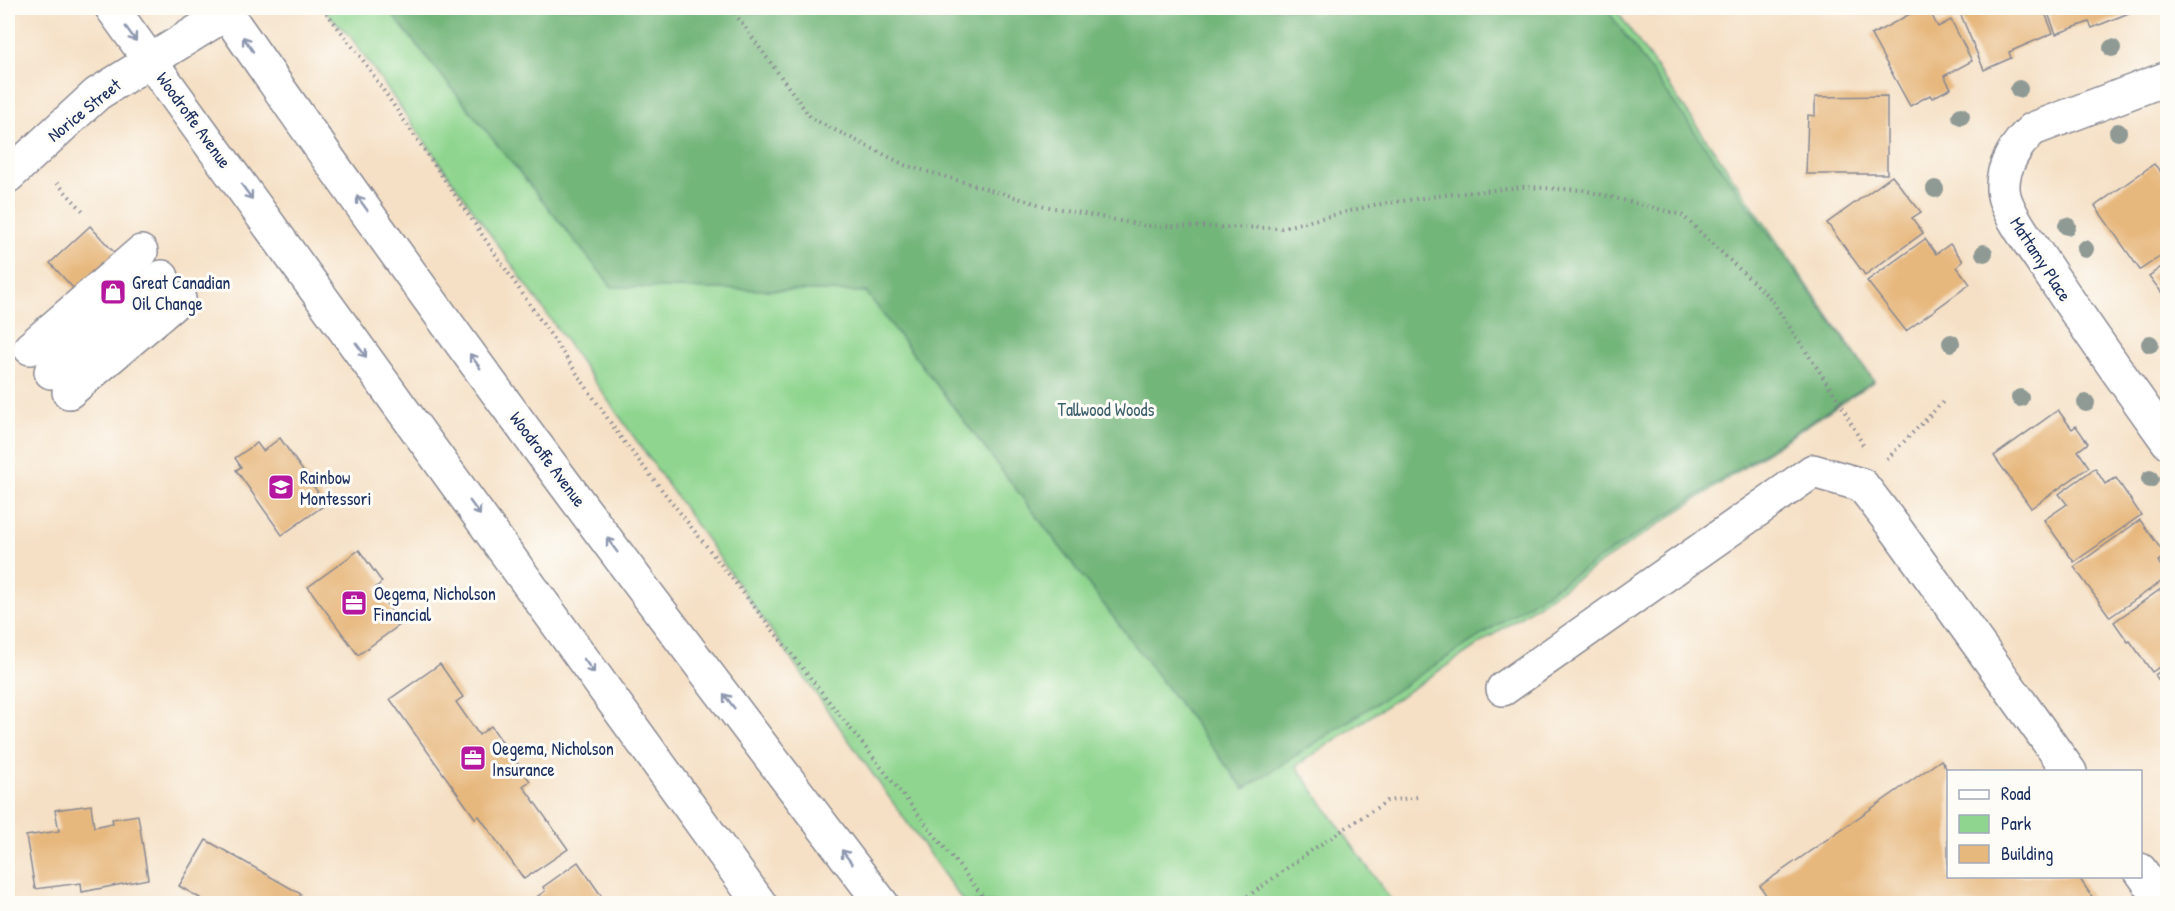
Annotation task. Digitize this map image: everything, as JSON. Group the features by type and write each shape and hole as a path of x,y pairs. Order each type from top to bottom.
{"main road":[{"name":"Woodroffe Avenue","path":"112,8 760,903"},
{"name":"Woodroffe Avenue","path":"225,10 510,409 882,903"},
{"name":"Norice Street","path":"8,176 97,94 225,10"},
{"name":"Mattamy Place","path":"2168,78 2033,129 2021,140 2008,163 2003,189 2013,217 2075,311 2168,442"},
{"path":"141,252 50,371 170,288"},
{"path":"1503,689 1813,471 1869,477 1898,532 2069,770"},
{"path":"2142,873 2164,903"}],"path":[{"path":"323,8 362,59 621,438 989,903"},
{"path":"732,8 811,118 905,165 1045,206 1146,226 1281,228 1374,205 1524,187 1583,190 1682,215 1771,299 1839,401 1869,477 1945,400"},
{"path":"57,182 83,211"},
{"path":"1231,903 1251,895 1312,850 1387,801 1419,797"}],"green space":[{"name":"Tallwood Woods","path":"322,8 1615,8 1874,381 1296,766 1393,903 964,903 350,36"},
{"name":"Tallwood Woods","path":"387,8 1606,8 1874,381 1244,789 866,292 612,287"}],"building":[{"path":"1921,8 1928,8 1938,27 1951,20 1972,61 1944,76 1951,88 1932,98 1930,95 1910,106 1871,35"},
{"path":"1958,8 2043,8 2053,33 2009,52 2011,58 1984,70"},
{"path":"2046,8 2129,8 2131,12 2092,28 2089,22 2056,34"},
{"path":"1887,96 1887,174 1806,174 1808,115 1815,116 1815,97"},
{"path":"2154,164 2168,180 2168,251 2140,270 2095,206"},
{"path":"1892,176 1921,212 1912,218 1923,233 1865,275 1827,223"},
{"name":"Great Canadian Oil Change","path":"90,226 177,321 136,356 50,263"},
{"path":"1925,239 1936,254 1950,244 1963,261 1957,267 1970,284 1906,331 1867,281"},
{"path":"2168,262 2168,301 2149,276"},
{"path":"2058,410 2072,429 2076,426 2088,443 2078,451 2089,467 2031,508 1994,456"},
{"name":"Rainbow Montessori","path":"280,438 326,504 282,535 236,470 241,467 235,458 257,443 263,451"},
{"path":"2095,468 2105,484 2116,478 2141,515 2074,562 2044,520 2067,504 2059,494"},
{"path":"2140,520 2166,556 2158,561 2168,577 2110,617 2074,567"},
{"path":"359,550 382,582 375,588 401,624 358,655 308,587"},
{"path":"2168,584 2168,661 2152,672 2114,622"},
{"name":"Oegema, Nicholson Insurance","path":"440,664 463,697 456,702 479,735 491,726 530,781 523,786 568,849 524,879 479,816 475,818 390,699"},
{"path":"2168,666 2168,693 2155,675"},
{"path":"1941,760 1947,770 1947,878 2079,878 2097,904 1772,904 1760,886"},
{"path":"91,805 94,827 113,823 112,819 138,815 148,879 82,892 81,883 35,889 26,836 59,831 55,810"},
{"path":"206,840 301,894 296,904 210,904 179,886"},
{"path":"578,862 607,904 527,904 545,891 543,887"}],"place":[{"name":"Great Canadian Oil Change","path":"113,292"},
{"name":"Rainbow Montessori","path":"281,487"},
{"name":"Oegema, Nicholson Financial","path":"354,603"},
{"name":"Oegema, Nicholson Insurance","path":"473,758"}]}
